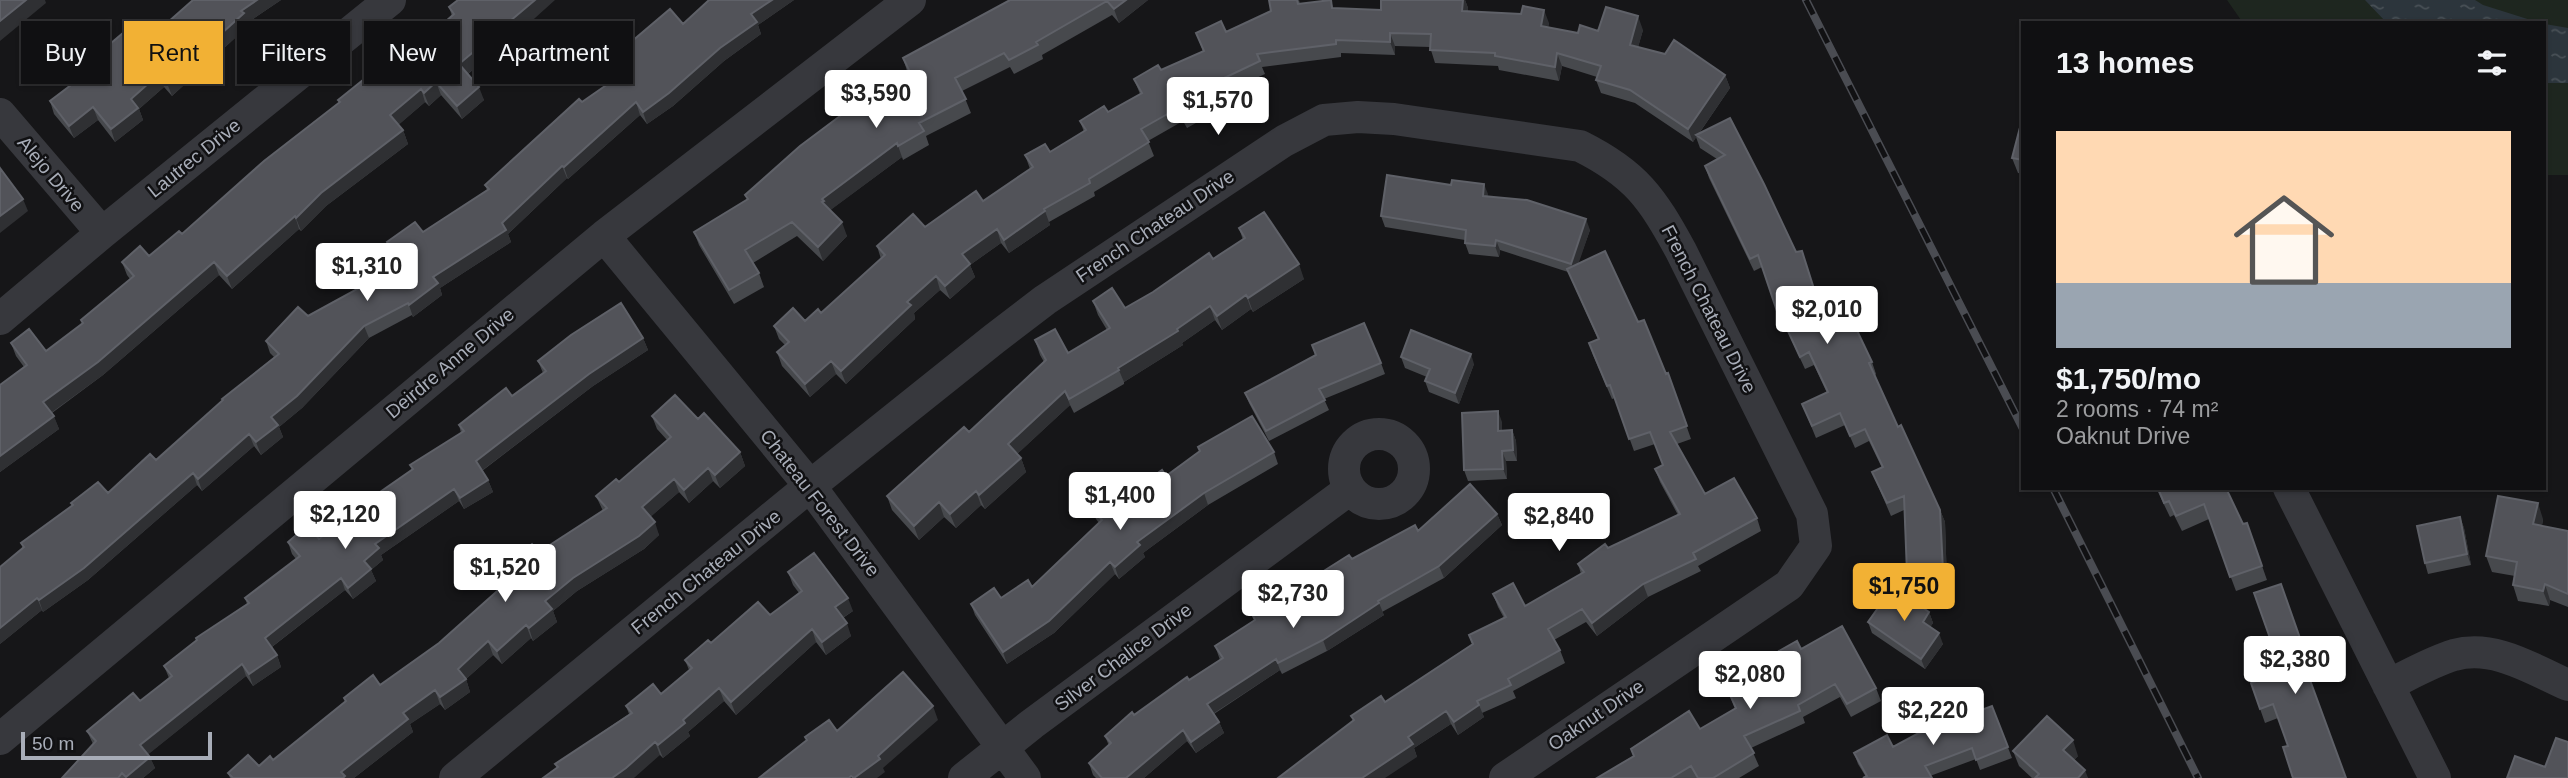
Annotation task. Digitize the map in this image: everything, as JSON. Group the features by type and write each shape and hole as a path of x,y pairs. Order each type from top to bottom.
{"street":[{"name":"Lautrec Drive","path":"0,319 390,0"},
{"name":"Deirdre Anne Drive","path":"0,738 604,236 910,0"},
{"name":"Alejo Drive","path":"0,114 102,233"},
{"name":"French Chateau Drive","path":"455,778 810,486 1045,300 1284,141 1324,120 1358,117 1394,119 1580,146 1629,175 1658,209 1700,289 1812,514 1816,546"},
{"name":"Chateau Forest Drive","path":"604,236 810,486 1025,778"},
{"name":"Silver Chalice Drive","path":"964,778 1350,489"},
{"path":"2290,490 2435,778"},
{"name":"Oaknut Drive","path":"1505,778 1789,584 1816,546"},
{"path":"2388,685 2453,655 2479,651 2508,657 2568,685"}],"shaded area":[{"path":"2227,0 2568,0 2568,175 2546,175 2546,21 2242,21"}],"water":[{"path":"2365,0 2475,0 2534,21 2385,21"},
{"path":"2546,24 2568,28 2568,83 2546,83"}],"building":[{"path":"0,0 26,0 0,21"},
{"path":"193,0 257,0 241,11 244,13 223,32 223,21 169,21"},
{"path":"458,0 535,0 510,21 474,21 474,51 460,63 460,21 446,21 454,14 449,7"},
{"path":"709,0 772,0 751,14 757,22 720,48 669,93 643,112 636,102 502,223 506,230 433,277 438,283 409,305 408,303 364,326 297,396 271,417 278,425 256,442 249,434 198,479 193,473 84,568 39,600 37,598 0,628 0,567 24,547 21,543 73,505 71,503 98,482 108,493 150,454 156,460 222,399 279,354 266,341 298,307 308,316 403,264 387,242 415,222 423,232 489,189 485,185 579,99 582,102 608,84 633,84 633,40 670,9 683,24"},
{"path":"1010,0 1126,0 1114,9 1107,1 1036,42 1038,45 1009,60 1004,53 955,78 966,99 919,123 924,131 898,146 897,143 822,199 842,222 818,247 792,222 745,250 759,273 729,290 694,232 748,199 745,195 800,146 852,107 850,104 909,70 903,58"},
{"path":"1269,0 1297,0 1298,4 1331,0 1332,8 1381,10 1381,0 1463,0 1462,11 1521,14 1523,6 1544,10 1541,26 1578,33 1580,25 1598,31 1606,7 1638,16 1630,45 1665,54 1674,40 1725,75 1688,129 1630,90 1596,80 1601,66 1557,53 1555,67 1495,56 1495,53 1430,50 1431,34 1390,33 1390,42 1336,40 1336,44 1257,54 1260,61 1201,89 1207,101 1182,115 1178,108 1141,129 1149,142 1089,179 1090,183 1044,209 1045,211 1004,240 997,229 962,254 970,264 945,286 936,276 907,302 911,305 841,371 831,361 805,384 777,352 789,342 774,326 793,308 805,321 818,309 821,313 885,255 877,246 913,214 925,227 976,191 983,201 1033,167 1025,155 1045,144 1050,152 1086,130 1080,121 1104,106 1108,112 1142,93 1134,79 1158,65 1161,70 1204,51 1196,33 1221,21 1226,32 1271,11"},
{"path":"124,32 124,84 148,84 131,99 138,108 111,129 93,107 69,126 50,101 70,84 110,84 110,44"},
{"path":"460,65 479,87 457,106 438,84 460,84"},
{"path":"364,79 364,84 434,84 424,93 421,89 390,115 403,130 321,193 296,218 295,216 227,276 214,262 98,362 43,402 54,416 0,456 0,385 27,365 11,343 29,329 46,351 83,323 81,320 134,276 122,262 140,246 149,256 179,231 182,234 264,161 340,102 338,100"},
{"path":"1730,118 1796,252 1802,251 1821,311 1843,301 1872,362 1869,363 1898,427 1901,425 1940,510 1943,571 1907,573 1904,496 1887,503 1872,472 1883,467 1865,429 1850,436 1840,413 1812,426 1802,404 1828,392 1809,352 1800,357 1781,316 1779,317 1758,255 1750,259 1705,166 1725,155 1696,135"},
{"path":"2021,124 2021,160 2012,158"},
{"path":"0,168 23,199 0,216"},
{"path":"1387,175 1451,185 1452,180 1484,184 1483,196 1527,200 1586,219 1571,264 1496,240 1495,246 1465,243 1466,230 1381,216"},
{"path":"1264,212 1299,264 1248,298 1246,295 1217,316 1210,306 1177,329 1178,331 1118,368 1119,370 1069,399 1065,391 1008,444 1021,458 979,495 976,491 950,514 939,502 914,526 887,496 964,427 969,432 1046,360 1035,340 1055,329 1068,353 1110,328 1093,301 1112,288 1125,308 1209,253 1213,259 1245,238 1239,228"},
{"path":"1605,251 1638,322 1644,320 1666,374 1668,373 1687,426 1670,432 1705,494 1734,478 1757,518 1693,553 1696,559 1643,584 1592,623 1582,609 1548,629 1560,650 1508,679 1511,685 1477,701 1479,705 1454,722 1446,711 1408,737 1413,744 1362,778 1278,778 1354,720 1351,716 1381,696 1385,702 1473,644 1469,635 1506,617 1493,594 1513,583 1525,606 1584,572 1578,564 1605,544 1608,548 1680,514 1655,469 1663,465 1650,432 1629,439 1610,385 1607,386 1589,343 1599,339 1567,269"},
{"path":"621,303 643,338 589,374 476,461 488,480 460,498 454,489 375,544 379,548 364,561 371,569 348,588 341,578 265,638 277,655 249,674 242,664 140,745 150,757 126,777 122,773 118,778 62,778 96,741 87,731 133,693 140,701 172,676 164,666 197,640 196,638 249,603 245,598 300,556 288,542 308,525 319,539 350,513 413,469 410,465 464,431 459,425 506,388 512,396 546,371 538,361 571,335"},
{"path":"1364,323 1381,363 1319,389 1325,400 1266,431 1245,393 1316,355 1312,345"},
{"path":"1411,330 1471,354 1455,393 1425,381 1430,369 1401,357"},
{"path":"675,395 698,419 704,413 740,452 715,475 708,468 684,490 674,479 642,507 655,522 639,536 573,578 545,601 552,609 529,628 526,625 497,651 488,641 458,669 466,679 440,697 435,690 403,713 408,719 341,772 345,776 343,778 233,778 228,773 248,755 259,766 270,756 273,760 346,701 344,698 373,675 380,685 439,643 513,577 504,566 532,544 539,552 607,508 596,496 616,479 619,482 671,437 652,416"},
{"path":"1498,411 1498,431 1512,430 1513,450 1502,451 1503,469 1464,470 1462,413"},
{"path":"1252,416 1274,452 1204,493 1137,542 1140,545 1115,567 1110,562 1049,621 1003,652 971,604 994,588 1001,598 1028,580 1032,587 1102,520 1091,507 1118,485 1127,496 1162,470 1166,476 1200,451 1198,447"},
{"path":"1470,484 1497,514 1439,566 1378,601 1379,603 1323,640 1278,663 1276,659 1207,704 1219,722 1191,742 1183,730 1126,778 1102,778 1089,763 1111,743 1105,736 1132,712 1134,715 1187,677 1189,680 1223,658 1215,646 1255,620 1253,616 1303,591 1300,586 1349,555 1352,559 1415,525 1418,531"},
{"path":"2159,490 2227,490 2243,524 2247,523 2262,566 2230,577 2204,504 2176,516 2169,501 2164,503"},
{"path":"2498,496 2538,503 2533,524 2568,531 2568,594 2545,584 2543,591 2513,585 2517,562 2486,556"},
{"path":"2460,517 2467,554 2425,563 2417,526"},
{"path":"814,553 848,598 835,607 847,623 822,642 812,629 731,702 719,688 683,720 685,723 658,745 655,742 612,778 543,778 558,767 555,764 632,713 626,706 653,684 661,694 692,668 685,660 708,640 711,643 758,602 770,615 802,591 788,572"},
{"path":"2281,584 2301,641 2296,642 2346,778 2293,778 2283,747 2288,746 2273,704 2260,709 2251,683 2282,672 2254,593"},
{"path":"1893,587 1929,612 1923,622 1939,633 1921,659 1868,622"},
{"path":"1842,626 1876,688 1847,704 1835,684 1798,705 1800,711 1744,736 1754,753 1713,778 1698,778 1691,766 1671,778 1597,778 1634,756 1631,749 1689,711 1700,729 1736,708 1726,686 1784,660 1779,651 1797,641 1801,649"},
{"path":"903,672 933,706 878,756 880,759 854,778 759,778 807,740 805,737 829,720 837,731"},
{"path":"1992,706 2008,747 1976,760 1972,748 1925,766 1932,778 1863,778 1867,776 1854,753 1887,735 1893,747 1917,734"},
{"path":"2047,716 2073,740 2063,750 2085,770 2078,778 2035,778 2039,774 2013,751"},
{"path":"2556,738 2568,742 2568,778 2507,778 2515,756 2545,767"}],"railway":[{"path":"1806,0 2021,425"},
{"path":"2054,490 2198,778"}]}
